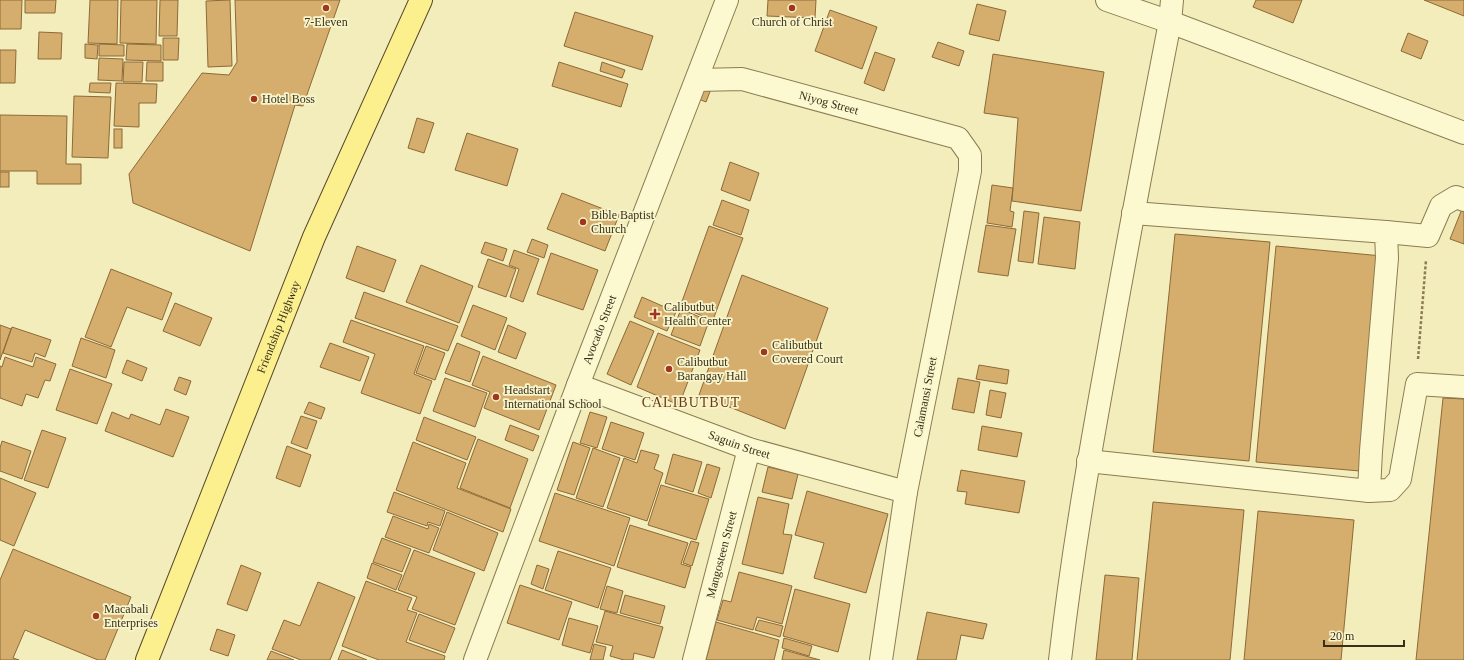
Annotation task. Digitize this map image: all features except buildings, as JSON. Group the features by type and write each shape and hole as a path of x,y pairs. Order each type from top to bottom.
{"main road":[{"name":"Friendship Highway","path":"147,660 314,237 422,0"}],"street":[{"name":"Avocado Street","path":"475,660 578,385 727,0"},
{"path":"1107,0 1170,22 1464,133"},
{"path":"1060,660 1067,596 1088,462 1133,213 1170,22 1172,0"},
{"name":"Niyog Street","path":"697,80 742,79 958,138"},
{"name":"Calamansi Street","path":"881,660 906,492 970,171 970,155 958,138"},
{"path":"1133,213 1428,236 1441,206 1456,197 1464,200"},
{"path":"1369,491 1387,258 1386,232"},
{"path":"1088,462 1369,491 1390,490 1400,479 1416,384 1464,387"},
{"name":"Saguin Street","path":"578,385 749,449 906,492"},
{"name":"Mangosteen Street","path":"694,660 749,449"}],"path":[{"path":"1416,384 1428,236"}],"place":[{"name":"7-Eleven","path":"326,8"},
{"name":"Church of Christ","path":"792,8"},
{"name":"Hotel Boss","path":"254,99"},
{"name":"Bible Baptist Church","path":"583,222"},
{"name":"Calibutbut Health Center","path":"655,314"},
{"name":"Calibutbut Covered Court","path":"764,352"},
{"name":"Calibutbut Barangay Hall","path":"669,369"},
{"name":"Headstart International School","path":"496,397"},
{"name":"Macabali Enterprises","path":"96,616"}],"district":[{"name":"CALIBUTBUT","path":"691,402"}]}
